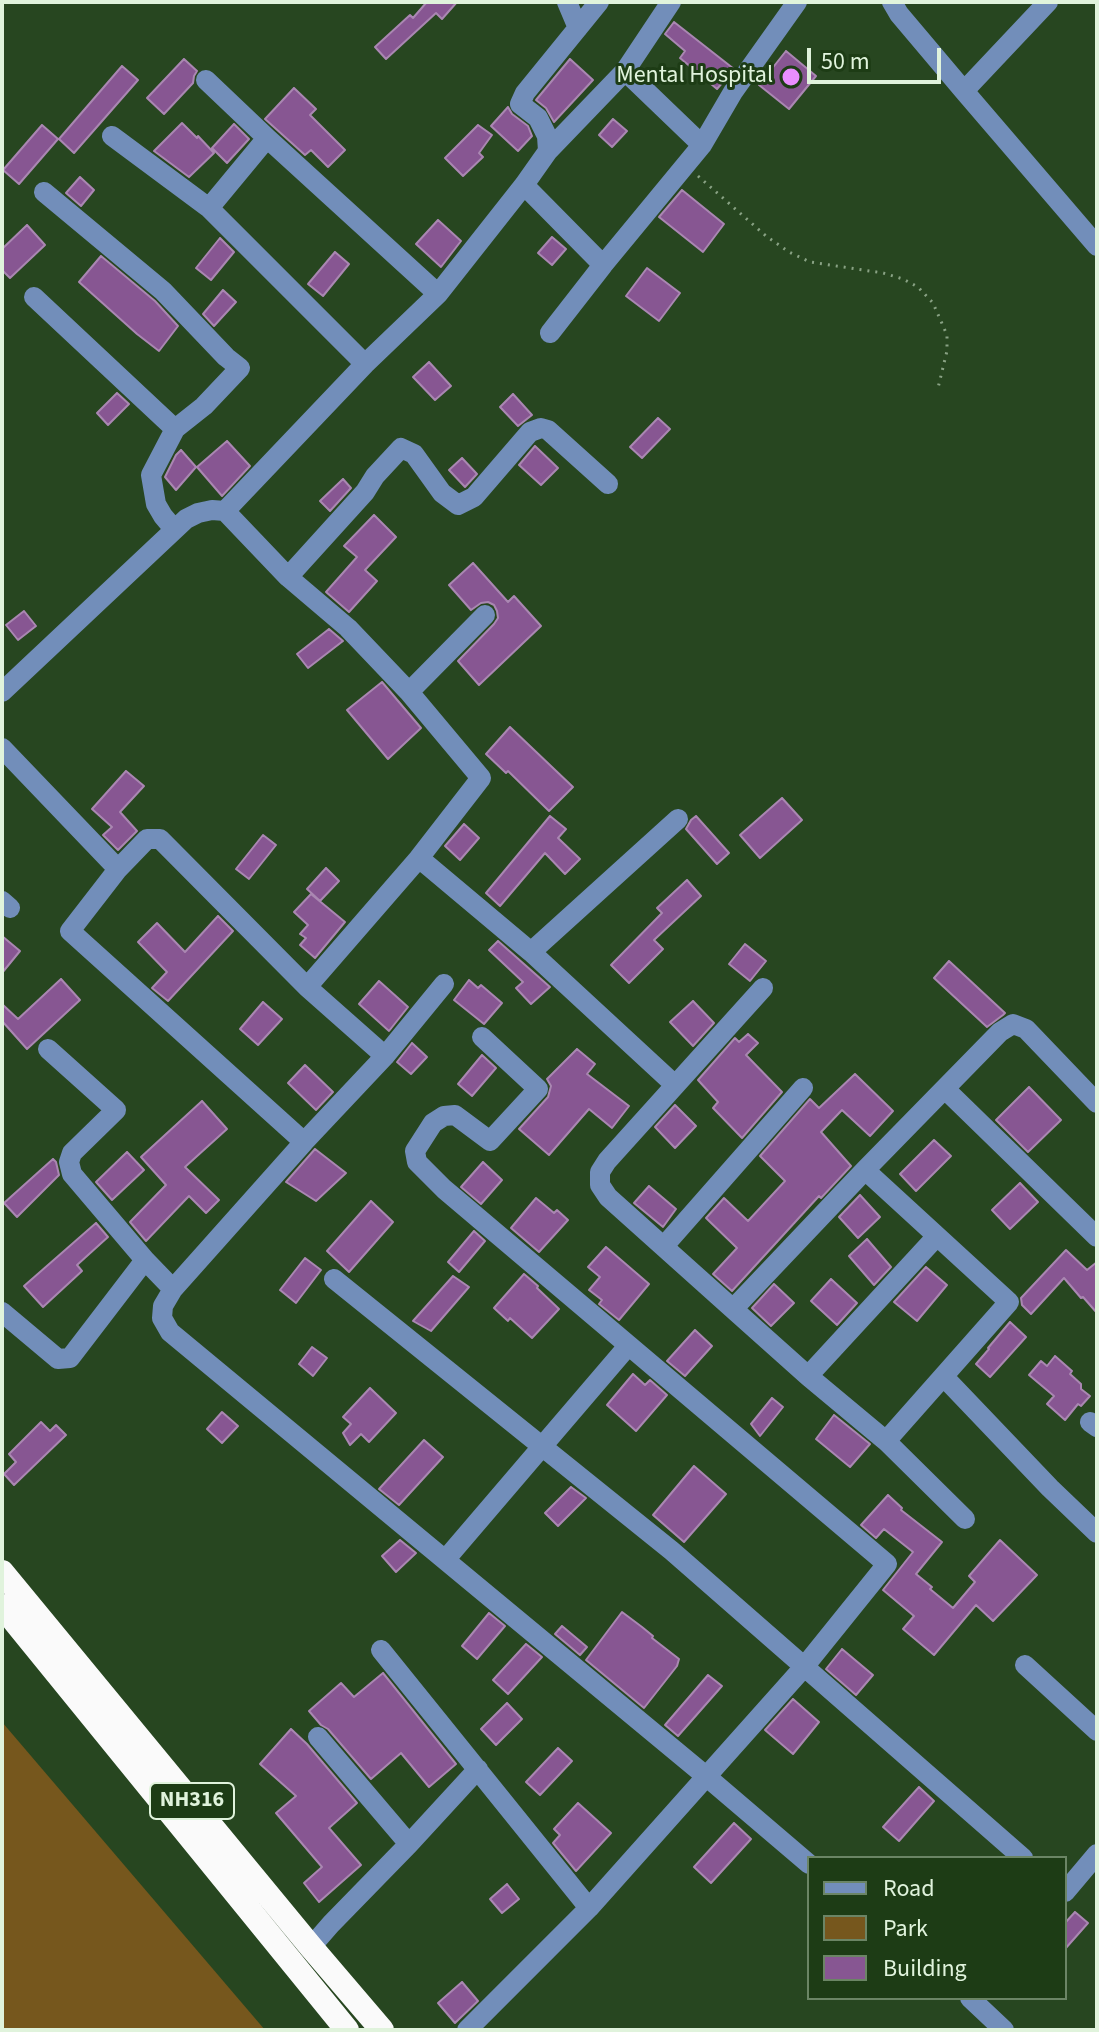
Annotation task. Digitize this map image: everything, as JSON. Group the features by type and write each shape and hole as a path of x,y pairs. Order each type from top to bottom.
{"highway":[{"name":"NH316","path":"2,1572 382,2030"},
{"name":"NH316","path":"2,1606 347,2030"}],"street":[{"path":"567,2 578,28"},
{"path":"548,151 547,136 538,118 520,104 525,93 599,2"},
{"path":"225,511 365,364 438,294 548,151 625,71 671,2"},
{"path":"550,333 702,145 733,92 797,2"},
{"path":"892,2 1097,246"},
{"path":"964,91 1048,2"},
{"path":"625,71 702,145"},
{"path":"206,80 438,294"},
{"path":"112,136 209,208 365,364"},
{"path":"209,208 267,138"},
{"path":"524,185 603,265"},
{"path":"44,192 163,291 240,368 204,406 175,429 151,475 156,504 174,529"},
{"path":"34,297 175,429"},
{"path":"288,577 401,448 414,454 442,493 458,505 474,497 530,432 541,428 548,430 608,484"},
{"path":"2,692 174,529 186,519 212,510 225,511 288,577 348,628 409,692 481,778 419,858 307,987"},
{"path":"409,692 485,615"},
{"path":"2,748 118,869"},
{"path":"531,952 678,819"},
{"path":"304,1142 70,931 118,869 147,839 160,839 307,987 385,1056"},
{"path":"419,858 531,952 675,1085"},
{"path":"444,984 385,1056 173,1289 163,1306 162,1318 170,1332 807,1862"},
{"path":"763,988 607,1161 600,1172 600,1185 608,1197 733,1309 886,1441 965,1519"},
{"path":"733,1309 1000,1032 1013,1024 1026,1029 1036,1038 1097,1103"},
{"path":"467,2030 589,1908 804,1667 887,1564 444,1189 417,1162 415,1151 433,1123 444,1116 455,1115 490,1141 538,1089 482,1037"},
{"path":"48,1049 116,1110 72,1153 69,1162 72,1174 173,1289"},
{"path":"664,1246 803,1088"},
{"path":"945,1089 1097,1237"},
{"path":"865,1170 1009,1302 886,1441"},
{"path":"808,1376 937,1236"},
{"path":"2,1312 58,1359 70,1358 145,1260"},
{"path":"334,1279 672,1551 1021,1856"},
{"path":"445,1560 628,1346"},
{"path":"944,1377 1074,1513 1097,1533"},
{"path":"381,1650 589,1908"},
{"path":"1025,1665 1097,1731"},
{"path":"318,1737 409,1844"},
{"path":"311,1947 478,1769"},
{"path":"1067,1890 1097,1854"},
{"path":"975,2000 1004,2030"}],"path":[{"path":"686,164 766,236 789,252 810,262 883,273 918,287 933,303 947,335 947,351 938,388"}],"green space":[{"path":"2,1722 265,2030 2,2030"}],"building":[{"path":"424,2 457,2 442,19 436,13 386,59 375,47 410,15 413,18"},
{"path":"674,22 734,69 717,89 680,58 685,51 665,34"},
{"path":"786,51 816,76 789,109 759,85"},
{"path":"184,59 197,71 193,83 164,114 147,98"},
{"path":"570,59 593,80 554,122 546,108 536,100"},
{"path":"122,66 138,80 74,153 59,139"},
{"path":"294,88 316,109 310,115 345,150 328,167 311,150 305,155 265,119"},
{"path":"508,107 528,126 532,136 518,151 491,126"},
{"path":"613,119 627,131 612,147 599,135"},
{"path":"182,123 214,153 189,177 154,151"},
{"path":"234,124 249,139 227,163 212,148"},
{"path":"42,125 58,139 19,184 3,170"},
{"path":"478,125 492,135 479,153 483,157 463,176 445,158"},
{"path":"80,177 94,190 81,206 66,193"},
{"path":"682,190 724,224 703,252 659,217"},
{"path":"438,220 461,241 441,267 416,244"},
{"path":"27,225 45,245 10,278 2,270 2,249"},
{"path":"552,237 566,249 552,265 538,253"},
{"path":"220,238 234,252 211,280 196,268"},
{"path":"335,252 349,264 323,296 308,284"},
{"path":"101,256 155,301 178,326 159,351 79,282"},
{"path":"647,268 680,293 659,321 626,296"},
{"path":"223,290 236,302 214,326 203,314"},
{"path":"429,362 451,386 435,400 413,377"},
{"path":"117,393 129,404 108,425 97,413"},
{"path":"513,394 532,415 518,426 500,407"},
{"path":"658,418 670,429 642,458 630,447"},
{"path":"227,441 250,466 222,496 197,467"},
{"path":"535,446 558,468 541,485 519,465"},
{"path":"181,450 196,467 176,490 165,477"},
{"path":"462,458 477,474 465,487 449,470"},
{"path":"343,479 351,488 330,511 320,501"},
{"path":"374,515 396,537 365,570 377,581 349,612 326,592 357,557 344,546"},
{"path":"473,563 508,602 514,596 541,626 479,685 458,661 494,624 498,618 497,611 488,602 471,610 449,585"},
{"path":"24,611 36,626 18,640 6,625"},
{"path":"329,629 343,641 308,668 297,654"},
{"path":"382,682 421,728 388,759 347,710"},
{"path":"510,727 573,787 549,811 486,754"},
{"path":"126,771 144,786 120,812 137,831 118,850 103,835 112,827 92,809"},
{"path":"782,798 802,820 760,858 740,835"},
{"path":"550,816 566,829 558,838 580,859 565,874 545,853 500,906 486,893"},
{"path":"696,816 729,853 717,864 686,829"},
{"path":"464,824 479,838 460,860 445,846"},
{"path":"263,835 276,845 249,879 236,869"},
{"path":"326,868 339,881 320,901 307,889"},
{"path":"687,880 701,896 654,940 663,949 629,983 611,965 662,913 657,908"},
{"path":"311,894 345,922 315,958 300,945 306,938 300,934 308,925 294,912"},
{"path":"218,916 233,931 168,1001 152,988 167,972 138,942 157,923 185,952"},
{"path":"2,936 20,951 2,973"},
{"path":"498,941 550,987 531,1004 516,988 523,982 489,950"},
{"path":"745,944 766,961 750,981 729,964"},
{"path":"949,961 1005,1013 987,1027 934,978"},
{"path":"61,979 80,1000 27,1049 2,1021 2,1004 18,1019"},
{"path":"469,980 478,988 481,985 502,1003 484,1024 454,1000"},
{"path":"379,981 408,1007 389,1031 359,1004"},
{"path":"693,1001 714,1023 693,1046 670,1022"},
{"path":"263,1002 282,1019 258,1045 240,1029"},
{"path":"748,1034 758,1043 746,1055 782,1092 742,1138 713,1108 718,1102 698,1080 735,1038 739,1042"},
{"path":"412,1043 427,1057 411,1074 397,1062"},
{"path":"577,1049 595,1064 587,1074 629,1106 612,1128 589,1109 549,1155 519,1129 548,1097 551,1086 547,1079"},
{"path":"482,1055 496,1068 472,1096 458,1084"},
{"path":"305,1065 333,1092 316,1110 288,1083"},
{"path":"855,1074 893,1111 870,1136 842,1110 821,1132 851,1166 821,1198 819,1196 732,1291 713,1274 737,1248 706,1218 724,1198 748,1221 785,1181 760,1156 810,1099 819,1108"},
{"path":"1029,1087 1061,1120 1028,1152 996,1120"},
{"path":"202,1101 227,1129 185,1167 219,1200 206,1213 189,1196 146,1241 130,1222 166,1185 141,1157"},
{"path":"675,1105 696,1126 675,1148 655,1127"},
{"path":"934,1140 951,1156 916,1191 900,1174"},
{"path":"315,1149 346,1173 316,1201 286,1182"},
{"path":"127,1152 144,1170 112,1200 96,1182"},
{"path":"53,1159 59,1175 17,1217 4,1203"},
{"path":"483,1162 502,1180 481,1204 461,1187"},
{"path":"1020,1183 1038,1202 1010,1229 992,1210"},
{"path":"649,1186 676,1209 663,1227 634,1203"},
{"path":"860,1195 880,1217 858,1238 839,1217"},
{"path":"536,1198 568,1220 539,1252 511,1228"},
{"path":"371,1201 393,1222 349,1272 327,1251"},
{"path":"96,1223 108,1237 77,1265 82,1271 43,1307 24,1286"},
{"path":"474,1231 485,1241 459,1272 448,1262"},
{"path":"867,1239 891,1267 874,1285 849,1256"},
{"path":"606,1247 649,1284 619,1320 599,1304 602,1300 589,1290 600,1277 588,1267"},
{"path":"1066,1250 1087,1270 1097,1262 1097,1313 1064,1278 1031,1314 1022,1305 1021,1298"},
{"path":"305,1258 321,1270 296,1303 280,1290"},
{"path":"926,1267 947,1285 917,1321 894,1302"},
{"path":"524,1274 559,1309 532,1338 494,1308"},
{"path":"453,1276 469,1287 431,1331 413,1321"},
{"path":"831,1279 857,1303 837,1325 811,1301"},
{"path":"774,1284 794,1303 771,1326 752,1308"},
{"path":"1010,1322 1026,1337 990,1377 976,1364"},
{"path":"695,1330 712,1346 685,1376 667,1361"},
{"path":"312,1347 327,1358 313,1376 299,1364"},
{"path":"1055,1356 1072,1371 1070,1374 1090,1396 1081,1406 1078,1404 1065,1420 1047,1404 1054,1396 1029,1375 1041,1361 1047,1366"},
{"path":"633,1374 645,1385 650,1380 667,1395 636,1431 607,1405"},
{"path":"370,1388 396,1413 369,1442 361,1434 350,1445 343,1433 351,1424 343,1417"},
{"path":"772,1398 783,1407 760,1436 751,1424"},
{"path":"222,1412 238,1426 222,1443 207,1429"},
{"path":"834,1415 870,1444 850,1467 816,1439"},
{"path":"41,1422 50,1431 56,1425 66,1435 14,1485 4,1474 16,1462 9,1454"},
{"path":"424,1440 443,1457 399,1505 379,1489"},
{"path":"694,1466 726,1494 684,1542 653,1515"},
{"path":"571,1487 586,1498 558,1526 545,1513"},
{"path":"888,1495 901,1510 942,1542 916,1574 953,1608 975,1582 969,1576 1000,1540 1037,1575 993,1621 976,1605 934,1655 903,1629 914,1616 883,1590 913,1552 884,1529 876,1538 861,1525"},
{"path":"400,1540 416,1553 396,1572 382,1556"},
{"path":"622,1612 679,1659 677,1666 644,1708 586,1660"},
{"path":"489,1613 505,1626 477,1659 462,1646"},
{"path":"562,1626 587,1647 580,1655 555,1634"},
{"path":"526,1644 542,1657 508,1694 493,1680"},
{"path":"842,1649 873,1675 856,1695 826,1669"},
{"path":"383,1673 456,1764 429,1787 401,1753 371,1779 309,1711 341,1683 354,1697"},
{"path":"708,1675 722,1686 678,1736 665,1725"},
{"path":"793,1699 819,1722 793,1754 765,1730"},
{"path":"507,1703 522,1719 496,1745 481,1729"},
{"path":"291,1729 357,1803 329,1828 361,1865 319,1902 304,1883 322,1867 276,1813 296,1796 260,1764"},
{"path":"558,1748 572,1761 540,1795 526,1782"},
{"path":"919,1787 934,1801 899,1841 883,1827"},
{"path":"578,1803 611,1833 576,1871 553,1843 560,1835 554,1829"},
{"path":"734,1823 751,1839 711,1883 694,1867"},
{"path":"507,1884 519,1899 502,1913 490,1899"},
{"path":"1075,1912 1088,1923 1067,1947 1067,1921"},
{"path":"462,1982 478,2001 455,2023 438,2003"}],"place":[{"name":"Mental Hospital","path":"791,77"}]}
